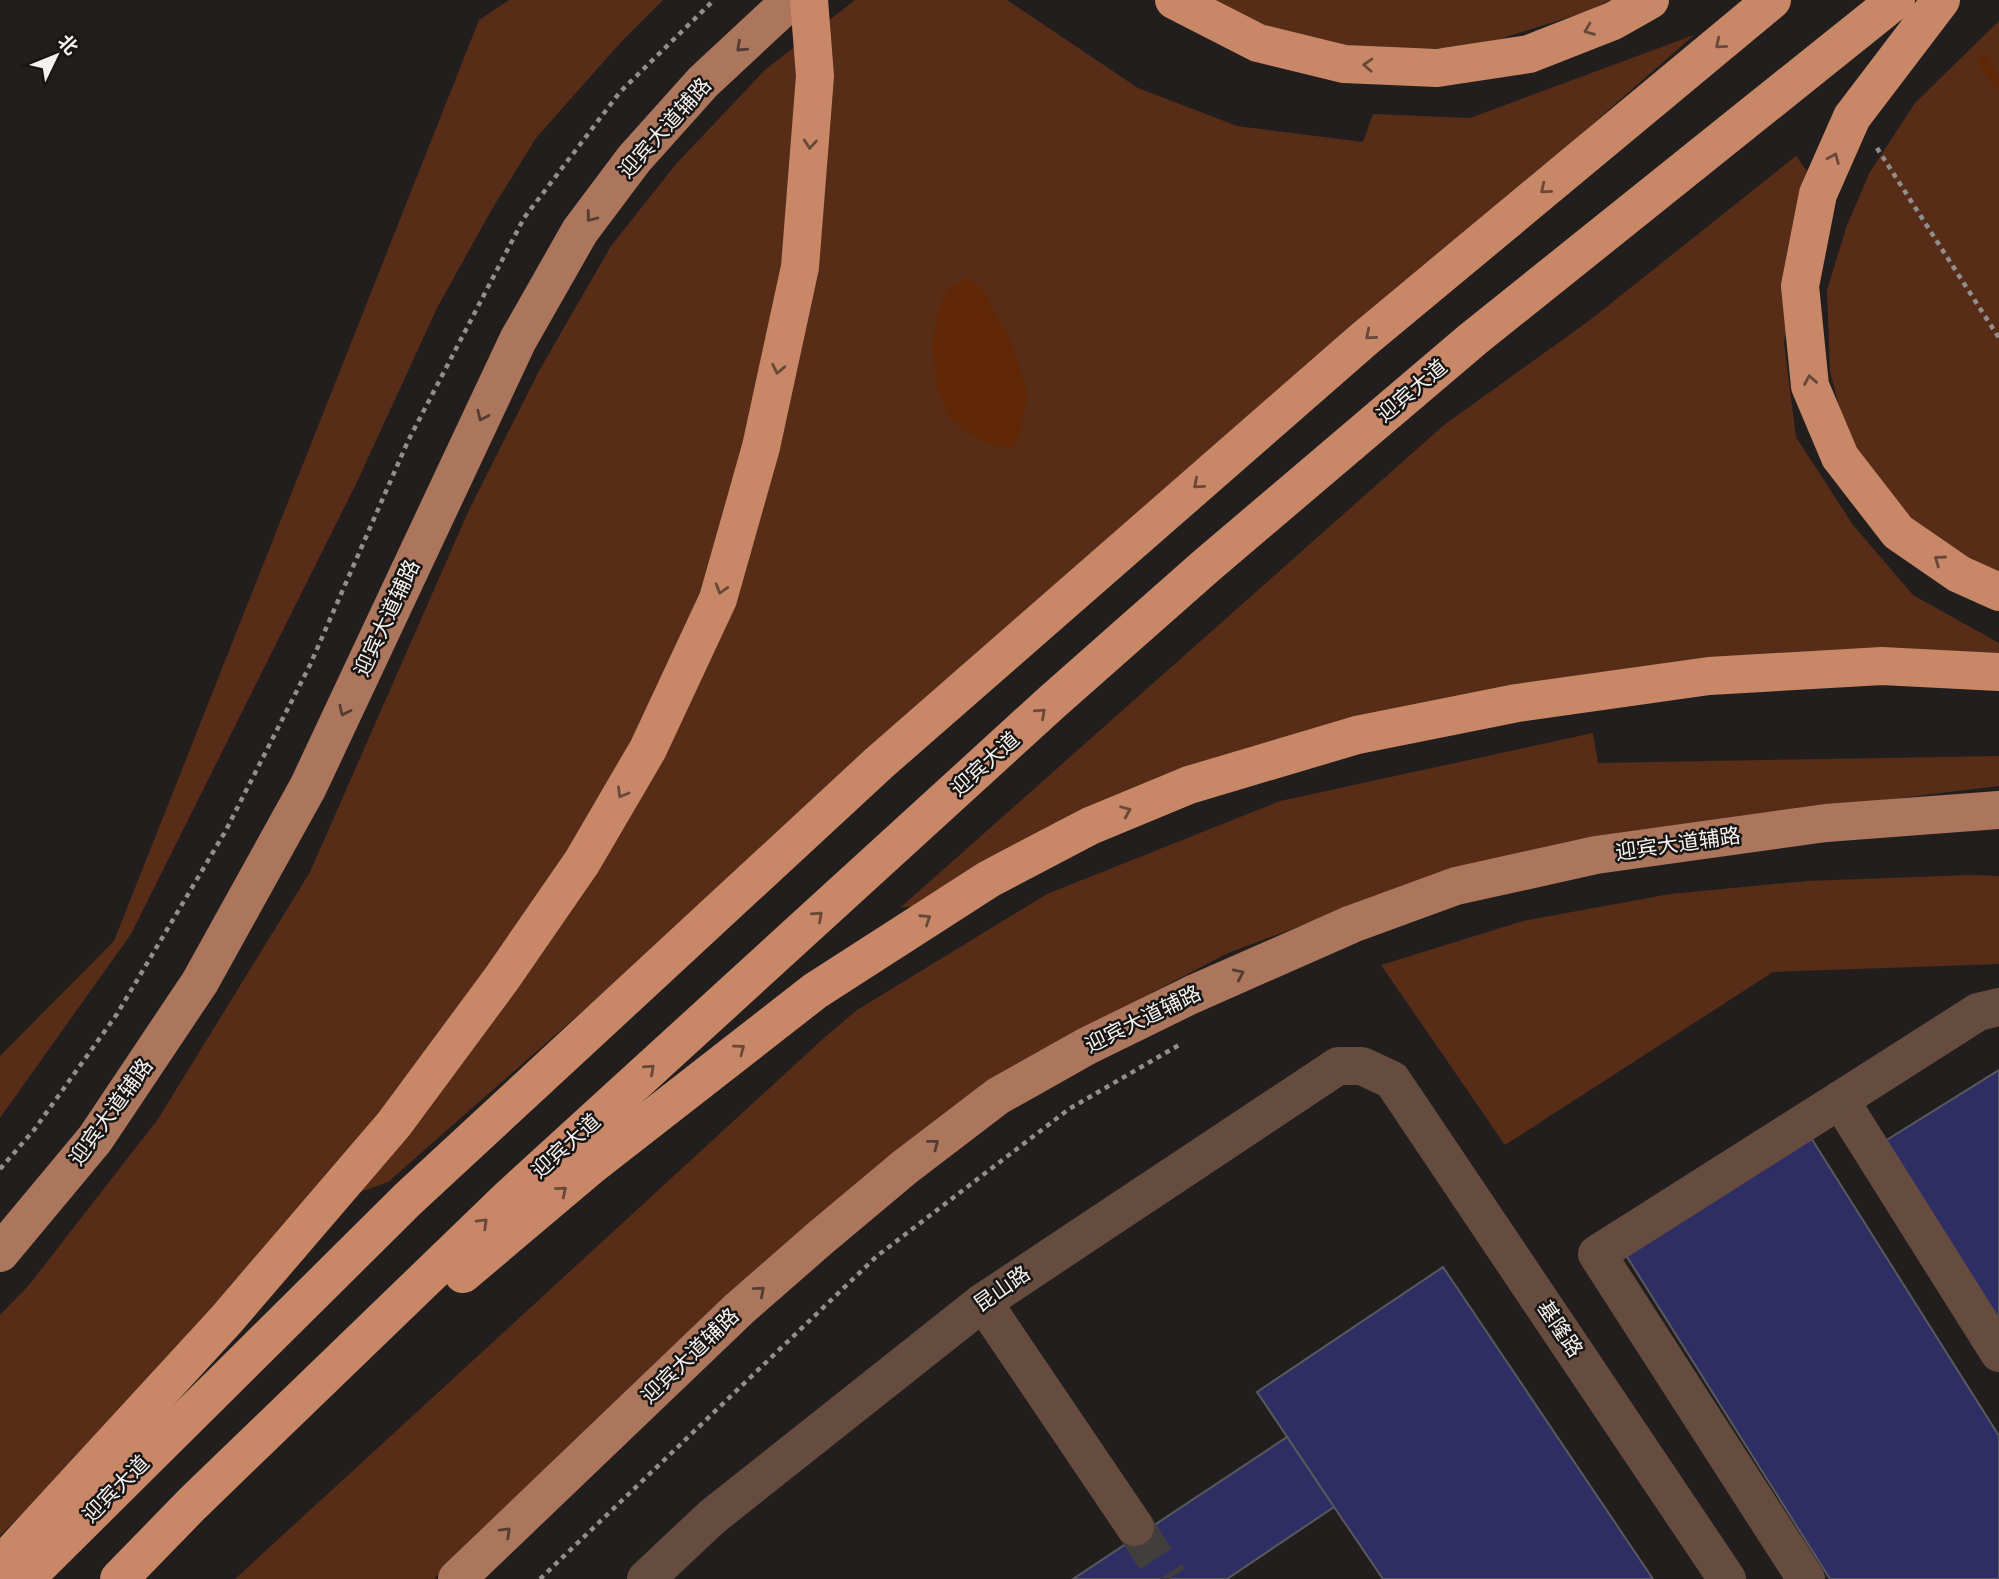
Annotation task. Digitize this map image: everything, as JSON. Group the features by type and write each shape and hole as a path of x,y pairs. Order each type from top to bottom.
{"highway":[{"path":"0,1566 226,1320 394,1124 502,978 582,862 648,749 718,598 761,447 800,267 815,76 809,0"},
{"path":"1174,0 1258,43 1344,64 1437,68 1529,54 1613,21 1650,0"},
{"name":"迎宾大道","path":"25,1579 408,1199 879,763 1363,340 1772,0"},
{"name":"迎宾大道","path":"119,1579 192,1504 510,1197 1052,702 1196,575 1473,339 1896,0"},
{"path":"1941,0 1852,117 1818,194 1800,286 1810,386 1840,457 1898,532 1959,574 1999,592"},
{"path":"192,1504 592,1166 815,991 989,878 1090,826 1189,785 1344,739 1517,703 1709,676 1882,666 1999,671"}],"main road":[{"name":"迎宾大道辅路","path":"0,1253 94,1139 200,982 308,787 518,340 580,231 634,159 703,82 791,0"},
{"name":"迎宾大道辅路","path":"457,1579 739,1309 818,1239 905,1167 998,1096 1087,1046 1191,995 1352,924 1456,886 1623,851 1826,823 1999,810"}],"street":[{"path":"1806,1579 1597,1254 1978,1012 1999,1007"},
{"name":"昆山路","path":"646,1579 712,1517 983,1302 1338,1066 1362,1066 1392,1080"},
{"name":"基隆路","path":"1392,1080 1727,1579"},
{"path":"1840,1100 1999,1353"},
{"path":"983,1302 1135,1527"}],"path":[{"path":"0,1169 34,1130 117,1014 225,832 310,664 408,441 524,218 620,92 714,0"},
{"path":"1877,147 1999,338"}],"shaded area":[{"path":"509,0 663,0 622,41 536,138 492,209 437,308 357,482 131,934 0,1118 0,1056 114,941 479,20"},
{"path":"855,0 1007,0 1138,88 1237,126 1363,142 1373,114 1470,118 1694,35 388,1182 302,1213 193,1340 0,1536 0,1315 29,1285 158,1119 310,872 469,510 539,371 611,246 676,164 766,69"},
{"path":"1209,0 1610,0 1592,10 1474,47 1350,51 1274,29"},
{"path":"1999,21 1999,582 1907,525 1850,449 1830,371 1827,290 1847,225 1870,172 1915,103"},
{"path":"1796,156 1813,180 1784,343 1796,437 1853,525 1913,595 1999,643 1999,663 1775,659 1223,762 926,906 901,907 1444,425 1590,320"},
{"path":"967,277 982,288 1011,341 1028,394 1019,440 1011,448 990,445 950,419 938,392 931,344 942,299 952,286"},
{"path":"1593,733 1598,763 1999,756 1999,786 1684,824 1417,882 1228,953 1021,1061 462,1551 434,1579 235,1579 857,1010 1047,894 1280,801"},
{"path":"1999,876 1999,964 1773,972 1505,1145 1381,965 1523,921 1670,894 1807,881"}],"building":[{"path":"1999,1070 1999,1341 1877,1146"},
{"path":"1808,1133 1999,1436 1999,1579 1830,1579 1622,1249"},
{"path":"1443,1267 1653,1579 1383,1579 1334,1507 1257,1392"},
{"path":"1287,1437 1334,1507 1227,1579 1073,1579"}],"waterway":[{"path":"1983,60 1999,85"}],"tunnel":[{"path":"1135,1527 1169,1579"}]}
